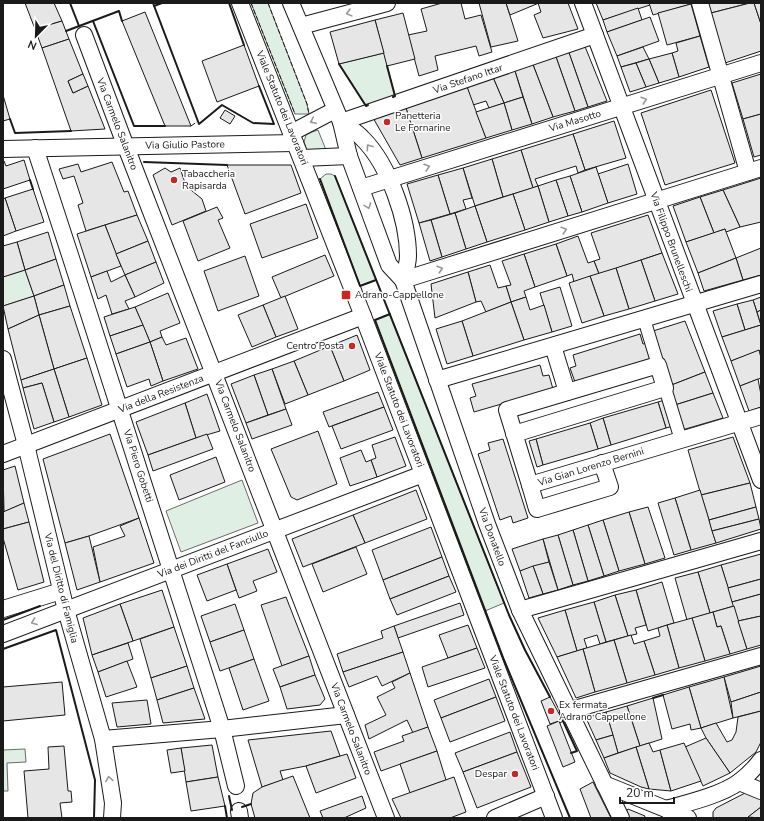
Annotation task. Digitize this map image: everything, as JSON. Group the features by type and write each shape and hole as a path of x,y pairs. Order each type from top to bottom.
{"street":[{"name":"Viale Statuto dei Lavoratori","path":"240,3 363,316 554,818"},
{"path":"291,3 338,116 349,156 389,265 403,280"},
{"path":"301,26 387,3"},
{"name":"Via Filippo Brunelleschi","path":"583,3 694,304 740,422 756,450 761,480"},
{"path":"403,280 656,202 754,170 720,76 700,3"},
{"name":"Via Carmelo Salanitro","path":"84,35 386,818"},
{"name":"Via Stefano Ittar","path":"296,145 338,116 595,35"},
{"name":"Via Masotto","path":"361,188 761,63"},
{"path":"338,116 370,146 390,179 398,202 405,234 408,258 403,280"},
{"name":"Via Giulio Pastore","path":"3,149 126,146 296,145 349,156"},
{"name":"Via Piero Gobetti","path":"35,148 222,729 236,786"},
{"name":"Via Donatello","path":"403,280 487,524 520,610 621,818"},
{"path":"438,380 761,284"},
{"name":"Via della Resistenza","path":"3,454 363,316"},
{"path":"644,319 681,440"},
{"path":"553,346 567,392"},
{"name":"Via del Diritto di Famiglia","path":"3,359 26,445 61,591 103,739 113,803 112,818"},
{"name":"Via Gian Lorenzo Bernini","path":"658,365 507,410 530,485 761,416"},
{"path":"514,434 665,388"},
{"path":"530,485 537,509 610,487 602,463"},
{"name":"Via dei Diritti del Fanciullo","path":"3,634 423,474"},
{"path":"520,610 761,541"},
{"path":"3,609 61,591"},
{"path":"568,711 761,656"},
{"path":"103,739 222,729 346,715"},
{"path":"666,809 725,790 739,782 761,760"},
{"path":"739,782 761,791"},
{"path":"604,784 688,818"},
{"path":"495,818 546,796"}],"green space":[{"path":"251,3 268,3 307,104 309,114 295,114"},
{"path":"384,53 395,96 366,106 339,64"},
{"path":"318,130 326,150 308,153 304,142 306,135"},
{"path":"326,174 335,176 376,280 360,286 320,179"},
{"path":"25,270 34,296 3,306 3,277"},
{"path":"390,314 504,603 485,611 375,320"},
{"path":"242,480 258,523 181,552 166,511"},
{"path":"25,749 26,762 7,763 8,791 3,791 3,750"}],"building":[{"path":"25,3 54,3 62,21 35,29"},
{"path":"442,3 461,3 465,19 481,15 492,52 479,56 476,46 435,56 438,70 419,76 408,35 427,31 421,9"},
{"path":"479,3 506,3 518,41 491,47"},
{"path":"506,3 539,3 510,15"},
{"path":"538,3 568,3 578,29 543,38 534,15 541,12"},
{"path":"596,3 649,3 650,5 603,20"},
{"path":"649,3 691,3 691,4 653,15"},
{"path":"708,3 750,3 711,13"},
{"path":"754,3 761,24 761,51 725,63 711,13"},
{"path":"754,3 761,3 761,24"},
{"path":"691,4 700,36 667,45 658,13"},
{"path":"638,8 642,20 607,32 603,20"},
{"path":"145,12 191,126 165,126 122,21"},
{"path":"403,13 415,59 387,66 375,20"},
{"path":"650,17 659,41 617,56 607,32"},
{"path":"375,20 384,53 339,64 330,32"},
{"path":"62,21 69,39 42,48 35,29"},
{"path":"700,36 709,67 679,77 672,53 678,51 676,43"},
{"path":"69,39 83,74 68,81 73,93 88,86 105,129 71,131 42,48"},
{"path":"584,44 607,101 588,107 568,50"},
{"path":"244,45 259,86 217,102 202,61"},
{"path":"643,47 649,59 621,67 617,56"},
{"path":"568,50 588,107 575,111 555,54"},
{"path":"672,53 679,77 659,83 649,59"},
{"path":"555,54 575,111 553,117 532,62"},
{"path":"649,59 659,83 646,87 636,63"},
{"path":"532,62 553,117 532,124 514,68"},
{"path":"636,63 646,87 630,92 621,67"},
{"path":"514,68 523,97 504,103 492,75"},
{"path":"83,74 88,86 73,93 68,81"},
{"path":"761,74 761,114 743,119 732,83"},
{"path":"492,75 504,103 489,108 486,101 473,105 466,84"},
{"path":"466,84 486,138 422,158 405,105"},
{"path":"711,90 735,163 665,185 641,113"},
{"path":"3,95 10,119 3,121"},
{"path":"523,97 532,124 512,130 504,103"},
{"path":"504,103 512,130 486,138 476,112"},
{"path":"405,105 422,158 400,165 372,116"},
{"path":"225,110 235,116 230,124 220,118"},
{"path":"761,114 761,155 754,157 743,119"},
{"path":"614,121 626,158 585,170 573,134"},
{"path":"573,134 585,170 578,173 576,166 535,179 538,186 533,188 521,150"},
{"path":"521,150 533,188 503,197 492,159"},
{"path":"492,159 503,197 475,206 463,168"},
{"path":"24,160 30,180 3,189 3,161 6,166"},
{"path":"112,162 124,192 128,191 137,215 86,231 78,205 83,203 74,176 63,179 59,169 78,164 81,172"},
{"path":"628,164 637,194 608,203 598,174"},
{"path":"227,165 291,165 301,193 245,214"},
{"path":"596,167 608,203 582,212 570,176"},
{"path":"165,168 171,172 180,168 186,186 202,199 206,211 172,225 153,175"},
{"path":"463,168 472,198 463,200 466,209 450,214 438,175"},
{"path":"438,175 450,214 419,223 407,184"},
{"path":"570,176 582,212 568,216 556,180"},
{"path":"761,178 761,222 740,227 723,190"},
{"path":"556,180 568,216 549,222 538,186"},
{"path":"538,186 549,222 525,230 513,194"},
{"path":"33,189 44,222 16,231 5,198"},
{"path":"723,190 740,227 726,232 725,229 714,233 700,197"},
{"path":"513,194 525,230 487,242 475,206"},
{"path":"700,197 714,233 686,242 673,206"},
{"path":"5,198 16,231 3,236 3,199"},
{"path":"306,204 318,238 262,258 250,224"},
{"path":"475,206 487,242 466,249 455,213"},
{"path":"217,207 223,218 218,220 230,248 198,261 183,221"},
{"path":"455,213 466,249 442,257 431,220"},
{"path":"137,215 148,241 116,254 105,225"},
{"path":"648,215 662,253 599,274 594,261 600,259 591,233"},
{"path":"431,220 442,257 430,261 419,223"},
{"path":"105,225 121,266 91,277 77,234"},
{"path":"725,229 736,258 698,273 686,242"},
{"path":"48,232 56,259 25,270 17,242"},
{"path":"578,236 588,263 594,261 599,274 574,282 572,274 567,276 556,244"},
{"path":"148,241 156,262 125,275 116,254"},
{"path":"17,242 25,270 3,277 3,246"},
{"path":"556,244 567,276 535,287 524,254"},
{"path":"761,248 761,275 743,280 736,258"},
{"path":"662,253 678,294 655,301 641,260"},
{"path":"524,254 535,287 524,291 526,297 511,302 506,286 511,285 502,261"},
{"path":"325,255 334,276 281,298 272,277"},
{"path":"245,256 259,296 218,311 204,271"},
{"path":"736,258 743,280 704,291 698,273"},
{"path":"56,259 64,285 34,296 25,270"},
{"path":"641,260 655,301 629,309 616,268"},
{"path":"156,262 164,283 135,297 125,275"},
{"path":"490,265 498,288 506,286 511,302 486,312 481,301 476,302 468,272"},
{"path":"616,268 629,309 604,316 590,276"},
{"path":"107,271 111,282 125,275 135,297 125,301 129,309 112,314 106,295 98,299 91,277"},
{"path":"468,272 476,302 435,318 431,284"},
{"path":"590,276 604,316 582,323 569,283"},
{"path":"64,285 70,306 39,315 34,296"},
{"path":"560,287 572,326 552,332 540,293"},
{"path":"168,293 180,323 160,331 162,337 150,342 135,307"},
{"path":"34,296 39,315 8,329 3,306"},
{"path":"285,296 298,329 276,337 263,305"},
{"path":"526,297 530,310 544,305 552,332 524,340 511,302"},
{"path":"761,297 761,310 757,312 753,300"},
{"path":"753,300 761,325 745,330 737,304"},
{"path":"511,302 524,340 473,356 462,321"},
{"path":"737,304 745,330 722,337 713,311"},
{"path":"263,305 276,337 252,347 238,315"},
{"path":"70,306 87,358 54,369 39,315"},
{"path":"135,307 143,325 110,336 104,317"},
{"path":"761,310 761,325 757,312"},
{"path":"39,315 54,369 21,380 8,329"},
{"path":"462,321 473,356 447,364 436,329"},
{"path":"685,321 705,372 669,386 653,331"},
{"path":"143,325 150,342 116,354 110,336"},
{"path":"761,325 761,350 731,361 722,337"},
{"path":"640,334 643,344 649,343 653,358 575,382 570,368 576,366 573,355"},
{"path":"357,335 370,370 344,381 330,346"},
{"path":"162,337 166,345 186,338 198,369 163,381 150,342"},
{"path":"150,342 163,381 151,386 149,379 127,387 116,354"},
{"path":"330,346 344,381 308,395 294,361"},
{"path":"759,350 761,358 761,378 740,386 731,361"},
{"path":"87,358 102,405 69,417 54,369"},
{"path":"294,361 308,395 285,404 272,369"},
{"path":"540,365 543,376 549,375 553,389 474,412 470,398 476,396 472,384"},
{"path":"54,369 69,417 54,422 42,383 23,388 21,380"},
{"path":"272,369 286,409 268,415 254,375"},
{"path":"705,372 713,393 675,405 669,386"},
{"path":"254,375 268,415 246,423 231,384"},
{"path":"758,379 761,395 761,407 749,411 740,386"},
{"path":"42,383 54,422 34,429 23,388"},
{"path":"378,392 384,407 329,427 323,412"},
{"path":"713,393 723,418 682,430 675,405"},
{"path":"207,394 220,431 196,438 185,403"},
{"path":"665,400 673,426 666,428 658,402"},
{"path":"658,402 666,428 611,445 603,418"},
{"path":"185,403 196,438 148,455 136,422"},
{"path":"384,407 393,430 341,449 332,426"},
{"path":"286,409 292,425 252,439 246,423"},
{"path":"603,418 611,445 598,449 590,423"},
{"path":"590,423 598,449 543,465 536,439"},
{"path":"318,431 337,484 297,500 291,497 271,449"},
{"path":"110,434 139,518 65,543 43,459"},
{"path":"207,434 213,449 153,471 148,455"},
{"path":"395,437 406,466 377,477 371,460 376,458 372,445"},
{"path":"733,437 750,483 701,495 688,450"},
{"path":"503,439 528,518 513,523 511,516 500,520 478,454 490,450 488,443"},
{"path":"536,439 543,465 537,467 529,441"},
{"path":"361,450 366,462 371,460 377,477 350,486 340,458"},
{"path":"216,457 225,482 179,500 170,475"},
{"path":"15,466 24,503 4,512 3,470"},
{"path":"750,483 756,507 709,520 701,495"},
{"path":"416,490 427,519 365,543 353,515"},
{"path":"700,490 716,543 691,550 675,498"},
{"path":"675,498 691,550 674,555 658,503"},
{"path":"24,503 29,522 3,529 3,512"},
{"path":"648,507 665,558 645,564 629,512"},
{"path":"756,507 759,519 712,531 709,520"},
{"path":"629,512 645,564 619,571 603,520"},
{"path":"353,515 365,543 303,567 292,539"},
{"path":"139,518 154,563 100,582 93,547 125,536 120,526"},
{"path":"759,519 761,529 716,543 712,531"},
{"path":"603,520 619,571 604,576 588,525"},
{"path":"29,522 44,582 18,590 3,538 3,529"},
{"path":"588,525 604,576 588,581 573,530"},
{"path":"431,527 442,557 383,580 372,550"},
{"path":"573,530 588,581 573,585 558,535"},
{"path":"558,535 573,585 558,590 543,539"},
{"path":"89,536 100,582 77,590 65,543"},
{"path":"543,539 549,562 520,571 512,549"},
{"path":"356,547 367,574 323,592 312,564"},
{"path":"268,549 277,572 253,581 257,591 239,598 227,564"},
{"path":"761,554 761,579 728,588 721,565"},
{"path":"442,557 449,576 390,599 383,580"},
{"path":"549,562 558,590 543,594 533,566"},
{"path":"227,564 236,590 207,601 197,575"},
{"path":"721,565 734,606 710,613 698,572"},
{"path":"533,566 543,594 529,598 520,571"},
{"path":"698,572 710,613 687,620 675,578"},
{"path":"449,576 456,592 397,615 390,599"},
{"path":"761,579 761,594 732,602 728,588"},
{"path":"662,582 674,623 648,631 636,590"},
{"path":"162,590 174,627 133,641 120,604"},
{"path":"636,590 646,625 635,628 637,634 628,636 615,595"},
{"path":"761,594 761,616 738,621 732,602"},
{"path":"615,595 628,636 606,642 594,602"},
{"path":"286,597 309,656 282,666 261,605"},
{"path":"594,602 606,642 600,644 597,635 584,639 587,648 577,651 565,610"},
{"path":"460,603 464,615 398,638 394,626"},
{"path":"120,604 133,641 92,655 83,618"},
{"path":"235,604 244,630 210,642 201,616"},
{"path":"734,606 747,649 730,654 721,626 717,627 713,612"},
{"path":"565,610 577,651 557,657 538,618"},
{"path":"713,612 717,627 721,626 730,654 705,661 692,618"},
{"path":"761,616 761,645 747,649 738,621"},
{"path":"692,618 705,661 679,668 667,625"},
{"path":"468,625 477,648 448,658 439,635"},
{"path":"667,625 679,668 655,675 644,641 660,636 658,628"},
{"path":"394,626 403,652 343,672 337,654 383,638 381,631"},
{"path":"174,627 187,666 151,678 140,639"},
{"path":"244,630 254,659 220,671 210,642"},
{"path":"631,635 634,644 644,641 655,675 627,683 614,640"},
{"path":"614,640 627,683 595,692 583,649"},
{"path":"128,643 133,659 98,672 92,655"},
{"path":"477,648 485,668 428,687 422,667"},
{"path":"583,649 595,692 576,698 557,657"},
{"path":"403,652 410,673 382,686 377,676 349,687 343,672"},
{"path":"309,656 315,675 280,687 273,669"},
{"path":"254,659 269,701 243,710 229,668"},
{"path":"127,661 137,687 106,697 98,672"},
{"path":"187,666 194,688 157,700 151,678"},
{"path":"761,666 761,692 731,702 724,677"},
{"path":"410,673 428,727 413,733 407,720 369,739 365,725 386,715 377,697 395,688 392,682"},
{"path":"315,675 325,699 320,705 287,709 280,687"},
{"path":"724,677 733,718 701,728 689,687"},
{"path":"489,679 496,697 441,718 434,700"},
{"path":"62,682 65,715 3,721 3,687"},
{"path":"689,687 701,728 691,730 690,724 672,729 663,695"},
{"path":"194,688 205,719 163,723 157,700"},
{"path":"761,692 761,711 733,718 731,702"},
{"path":"496,697 505,721 450,742 441,718"},
{"name":"Ex fermata Adrano Cappellone","path":"550,697 563,721 560,723 559,721 550,724 541,701"},
{"path":"653,698 662,739 640,746 627,706"},
{"path":"147,700 151,724 117,727 112,703"},
{"path":"627,706 640,746 618,753 606,712"},
{"path":"761,711 761,742 756,752 730,773 706,738 701,728 716,723 727,742 732,740 736,732 738,717"},
{"path":"606,712 613,735 596,740 586,718"},
{"path":"559,721 575,762 563,767 547,726"},
{"path":"428,727 437,751 381,771 374,752 404,741 402,736"},
{"path":"331,731 340,756 306,766 280,771 283,780 262,787 248,740"},
{"path":"510,732 517,752 463,772 455,753"},
{"path":"613,735 618,753 604,758 596,740"},
{"path":"706,738 730,773 703,786 685,747"},
{"path":"649,743 653,752 660,750 671,791 649,789 636,747"},
{"path":"684,743 701,781 671,791 660,750"},
{"path":"212,745 218,777 186,782 181,748"},
{"path":"64,746 68,791 71,791 72,802 60,803 62,818 28,818 24,771 49,769 48,747"},
{"path":"636,747 649,789 610,773 604,758"},
{"path":"181,748 185,771 171,773 167,750"},
{"path":"437,751 446,780 410,793 400,764"},
{"path":"517,752 531,787 477,808 463,772"},
{"path":"347,754 356,778 316,793 306,766"},
{"path":"293,776 310,818 255,818 251,804 253,793 262,787"},
{"path":"218,777 225,806 191,811 186,782"},
{"path":"454,777 466,812 450,818 401,818 392,799"},
{"path":"593,782 611,818 591,818 580,789"},
{"path":"747,792 761,797 761,807 747,818 713,818 713,812 716,808"},
{"path":"362,796 366,808 344,818 323,818 320,811"},
{"path":"761,807 761,818 748,817"},
{"path":"628,809 645,816 644,818 627,818 624,814"}],"fence":[{"path":"251,3 295,114"},
{"path":"268,3 307,104 309,114"},
{"path":"191,126 198,121"}],"wall":[{"path":"70,3 79,26"},
{"path":"153,3 199,124 222,105 253,123 274,124 259,86"},
{"path":"154,6 162,3"},
{"path":"229,3 244,45"},
{"path":"66,31 119,11 122,21"},
{"path":"93,21 134,126 165,126"},
{"path":"339,64 366,106 368,105"},
{"path":"387,66 395,96 393,97"},
{"path":"10,119 15,133 71,131"},
{"path":"144,162 227,165"},
{"path":"335,176 509,615 525,650 550,697"},
{"path":"320,179 360,286 376,280"},
{"path":"30,180 33,189"},
{"path":"390,314 375,320 504,660 570,818"},
{"path":"3,620 40,606"},
{"path":"3,649 56,630 95,780 94,818"},
{"path":"653,698 663,695"},
{"path":"563,721 577,751 571,753"},
{"path":"229,796 232,810"},
{"path":"242,807 251,804"},
{"path":"225,806 227,818"}],"place":[{"name":"Panetteria Le Fornarine","path":"387,122"},
{"name":"Tabaccheria Rapisarda","path":"174,180"},
{"name":"Adrano-Cappellone","path":"346,295"},
{"name":"Centro Posta","path":"352,346"},
{"name":"Ex fermata Adrano Cappellone","path":"551,711"},
{"name":"Despar","path":"515,774"}]}
